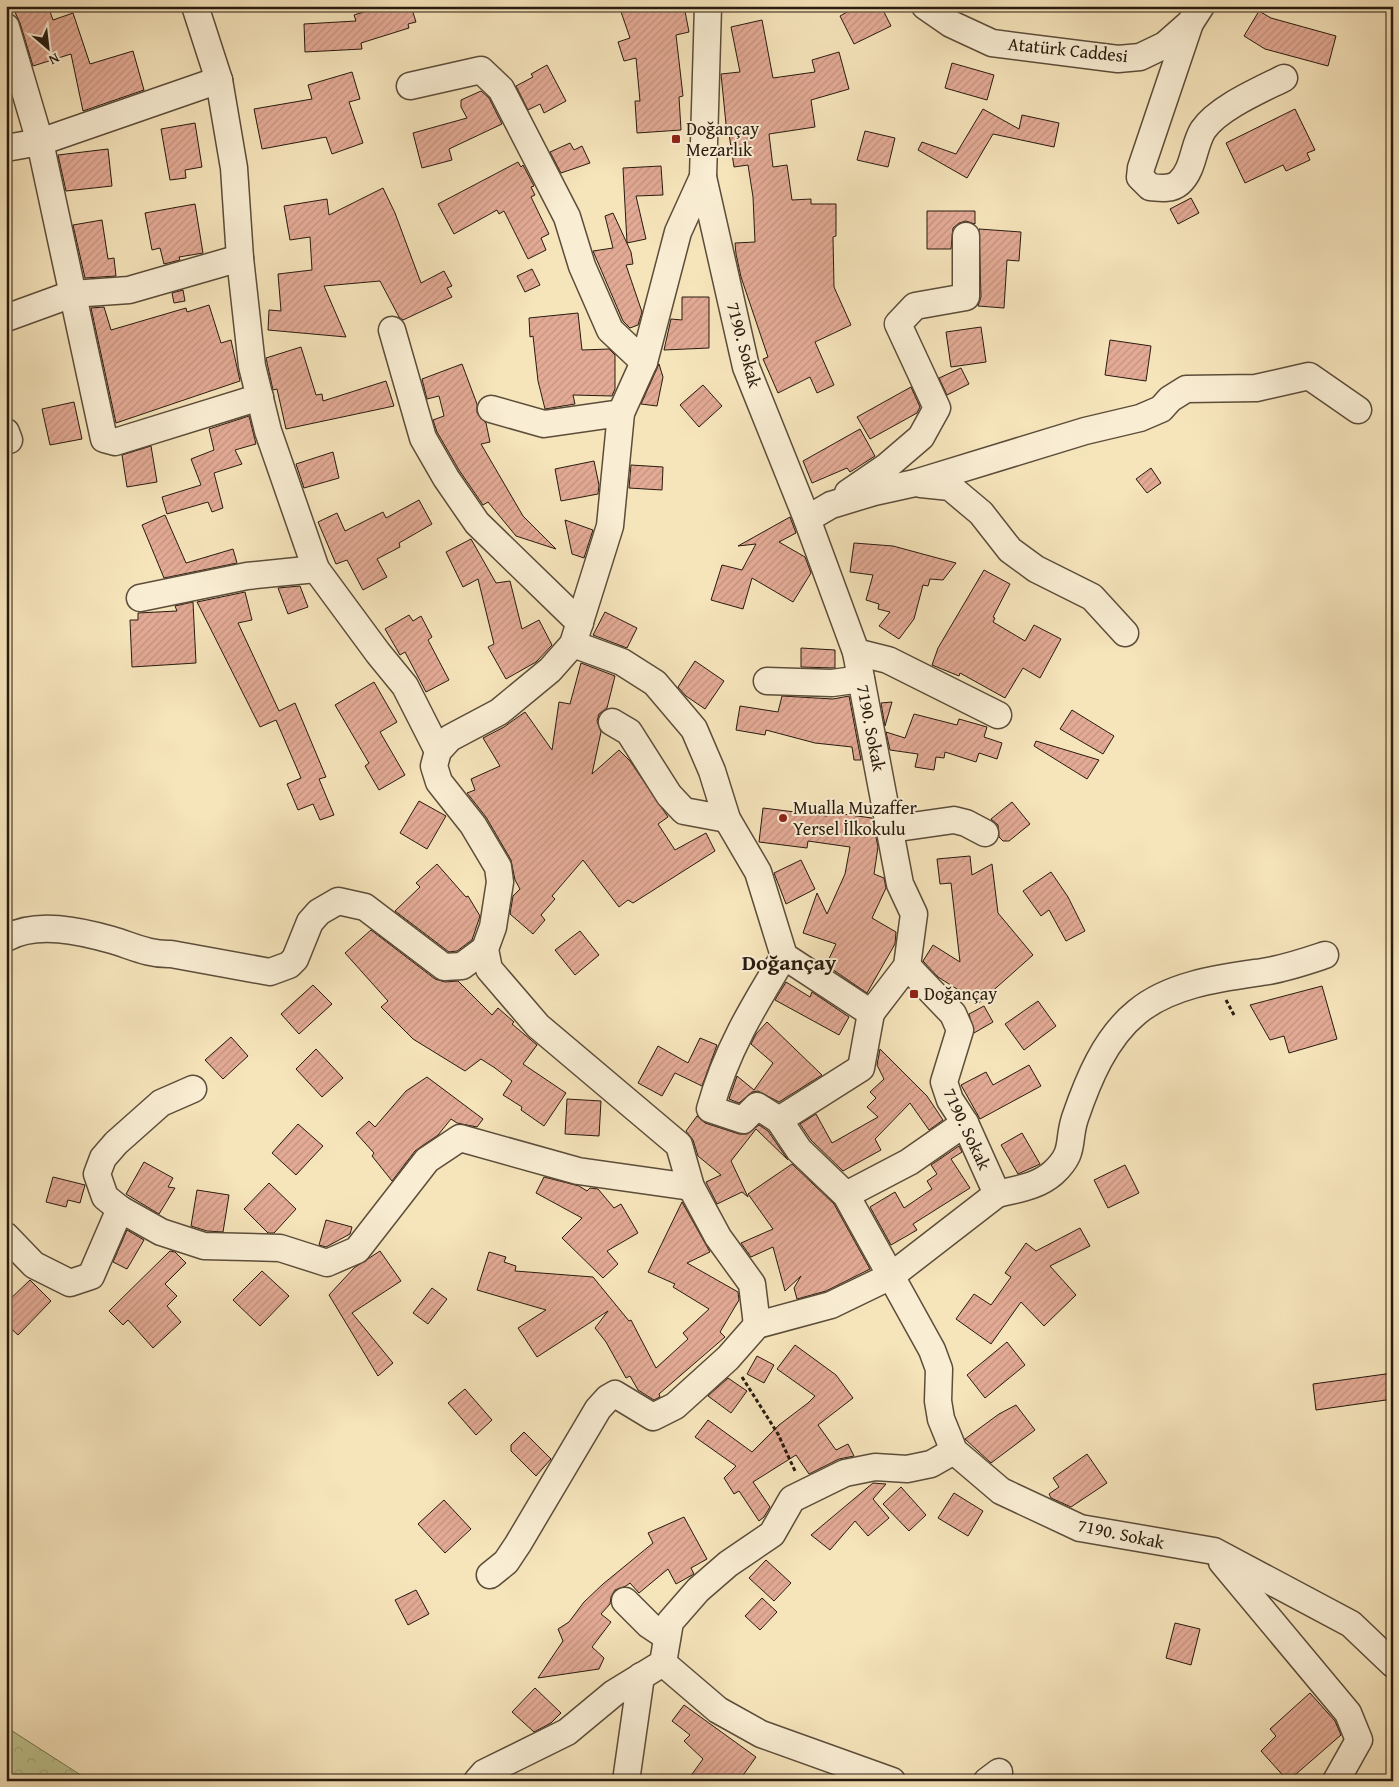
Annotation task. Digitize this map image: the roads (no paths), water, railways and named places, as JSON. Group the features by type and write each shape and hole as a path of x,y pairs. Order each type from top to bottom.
{"street":[{"path":"195,6 219,80 234,168 240,258 252,366 268,431 316,569 378,653 405,686 438,751"},
{"path":"6,938 31,929 58,930 111,940 158,955 171,954 270,972 290,965 296,959 310,922 319,912 338,901 365,907 444,967 462,966 485,949 493,927 500,882 498,866 473,825 439,782 434,766 438,751 450,738 499,712 550,670 576,633 610,526 621,413 644,362 678,232 704,177 708,6"},
{"name":"Atatürk Caddesi","path":"925,6 951,24 992,43 1118,59 1140,57 1165,45 1195,15"},
{"path":"1195,15 1141,168 1140,177 1150,187 1165,189 1179,184 1188,172 1203,130 1230,106 1284,78"},
{"path":"6,27 40,142 104,440 115,442 260,396"},
{"path":"410,86 482,70 501,89 566,217 582,266 610,330 644,362"},
{"path":"6,148 40,142 219,80"},
{"name":"7190. Sokak","path":"704,177 746,367 807,519 856,652 900,884 914,914 907,966 953,1014 960,1030 944,1082 950,1100 965,1123 997,1194"},
{"path":"807,519 831,505 886,467 920,437 937,408 898,324 916,306 966,297 966,236"},
{"path":"6,318 72,294 129,290 240,258"},
{"path":"392,330 423,438 446,478 477,523 576,633 655,683 694,729 712,771 726,819 758,872 784,956 871,1014"},
{"path":"831,505 874,492 915,483 1085,431 1140,418 1161,408 1170,399 1186,389 1256,388 1309,376 1358,410"},
{"path":"491,409 544,424 621,413"},
{"path":"915,483 950,487 981,513 1010,550 1036,570 1092,597 1125,633"},
{"path":"140,598 247,576 316,569"},
{"path":"856,652 888,660 998,715"},
{"path":"767,681 832,683 861,679"},
{"path":"612,722 628,732 669,795 684,811 726,819"},
{"path":"891,829 954,820 966,823 985,833"},
{"path":"485,949 490,969 538,1026 679,1145 691,1187 718,1237 752,1284 757,1326"},
{"path":"490,1575 506,1562 518,1544 598,1409 608,1398 615,1394 653,1418 662,1415 675,1406 728,1358 757,1326 831,1305 891,1276 997,1194 1032,1186 1053,1173 1070,1152 1074,1120 1095,1066 1121,1026 1139,1010 1174,992 1230,975 1263,972 1325,955"},
{"path":"784,956 745,1018 720,1074 710,1109 743,1120 757,1106 779,1120 862,1068 871,1014 907,966"},
{"path":"194,1089 161,1103 116,1143 103,1158 97,1174 105,1197 120,1208 161,1232 204,1246 280,1248 327,1263 356,1250 427,1160 460,1138 578,1171 691,1187"},
{"name":"7190. Sokak","path":"779,1120 799,1150 846,1195 932,1350 939,1369 938,1401 941,1419 954,1451 1001,1491 1080,1528 1214,1551 1351,1624 1393,1664"},
{"path":"846,1195 909,1162 965,1123"},
{"path":"6,1236 34,1265 70,1284 91,1276 120,1208"},
{"path":"663,1663 670,1622 698,1590 728,1564 772,1534 792,1499 845,1472 875,1467 907,1469 931,1464 954,1451"},
{"path":"1214,1551 1348,1713 1359,1740 1336,1781"},
{"path":"625,1601 649,1625 667,1637"},
{"path":"477,1781 484,1773 567,1732 614,1693 663,1663"},
{"path":"663,1663 718,1710 761,1734 892,1781"},
{"path":"626,1781 641,1676"}],"place":[{"name":"Doğançay Mezarlık","path":"676,139"},
{"name":"Mualla Muzaffer Yersel İlkokulu","path":"783,818"},
{"name":"Doğançay","path":"914,994"}],"district":[{"name":"Doğançay","path":"789,962"}]}
